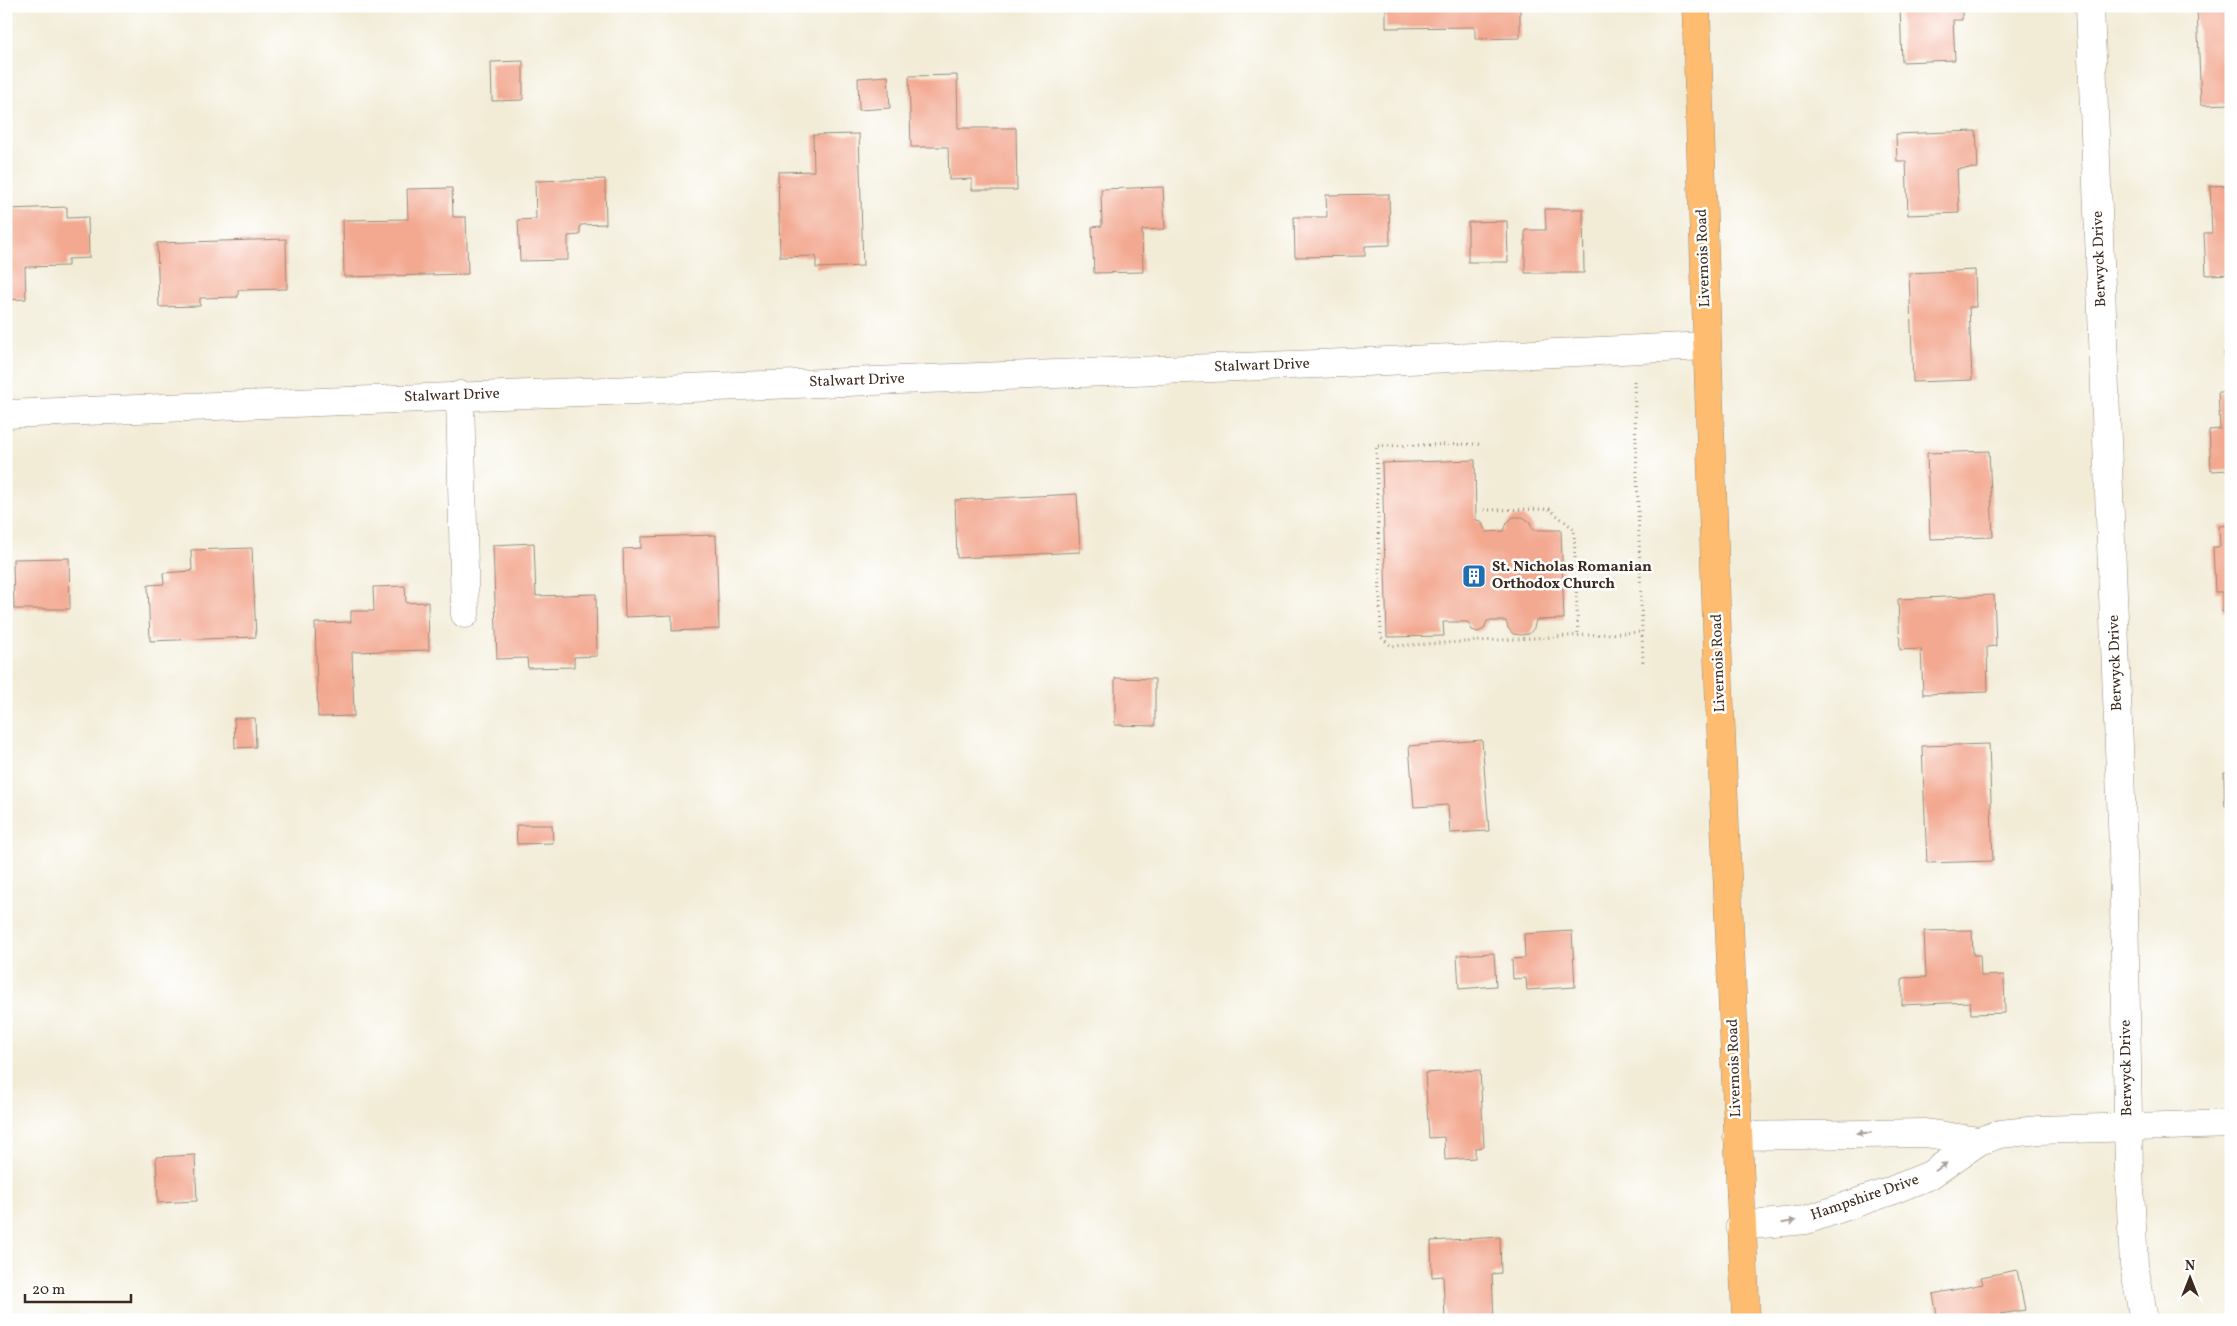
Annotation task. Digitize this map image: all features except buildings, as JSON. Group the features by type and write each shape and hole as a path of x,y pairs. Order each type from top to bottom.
{"main road":[{"name":"Livernois Road","path":"1696,6 1740,1226 1746,1320"}],"street":[{"name":"Berwyck Drive","path":"2090,6 2123,849 2128,1126 2134,1265 2144,1320"},
{"name":"Stalwart Drive","path":"6,414 460,395 1344,363 1707,346"},
{"path":"460,395 465,614"},
{"name":"Hampshire Drive","path":"1740,1226 1806,1220 1878,1195 1930,1175 1979,1141 2000,1134 2039,1130 2128,1126 2231,1124"},
{"name":"Hampshire Drive","path":"1737,1136 1925,1133 1979,1141"}],"path":[{"path":"1634,376 1643,662"},
{"path":"1479,444 1376,446 1381,637 1391,646 1642,632"},
{"path":"1484,510 1549,509 1574,529 1578,636"}],"place":[{"name":"St. Nicholas Romanian Orthodox Church","path":"1474,576"}]}
